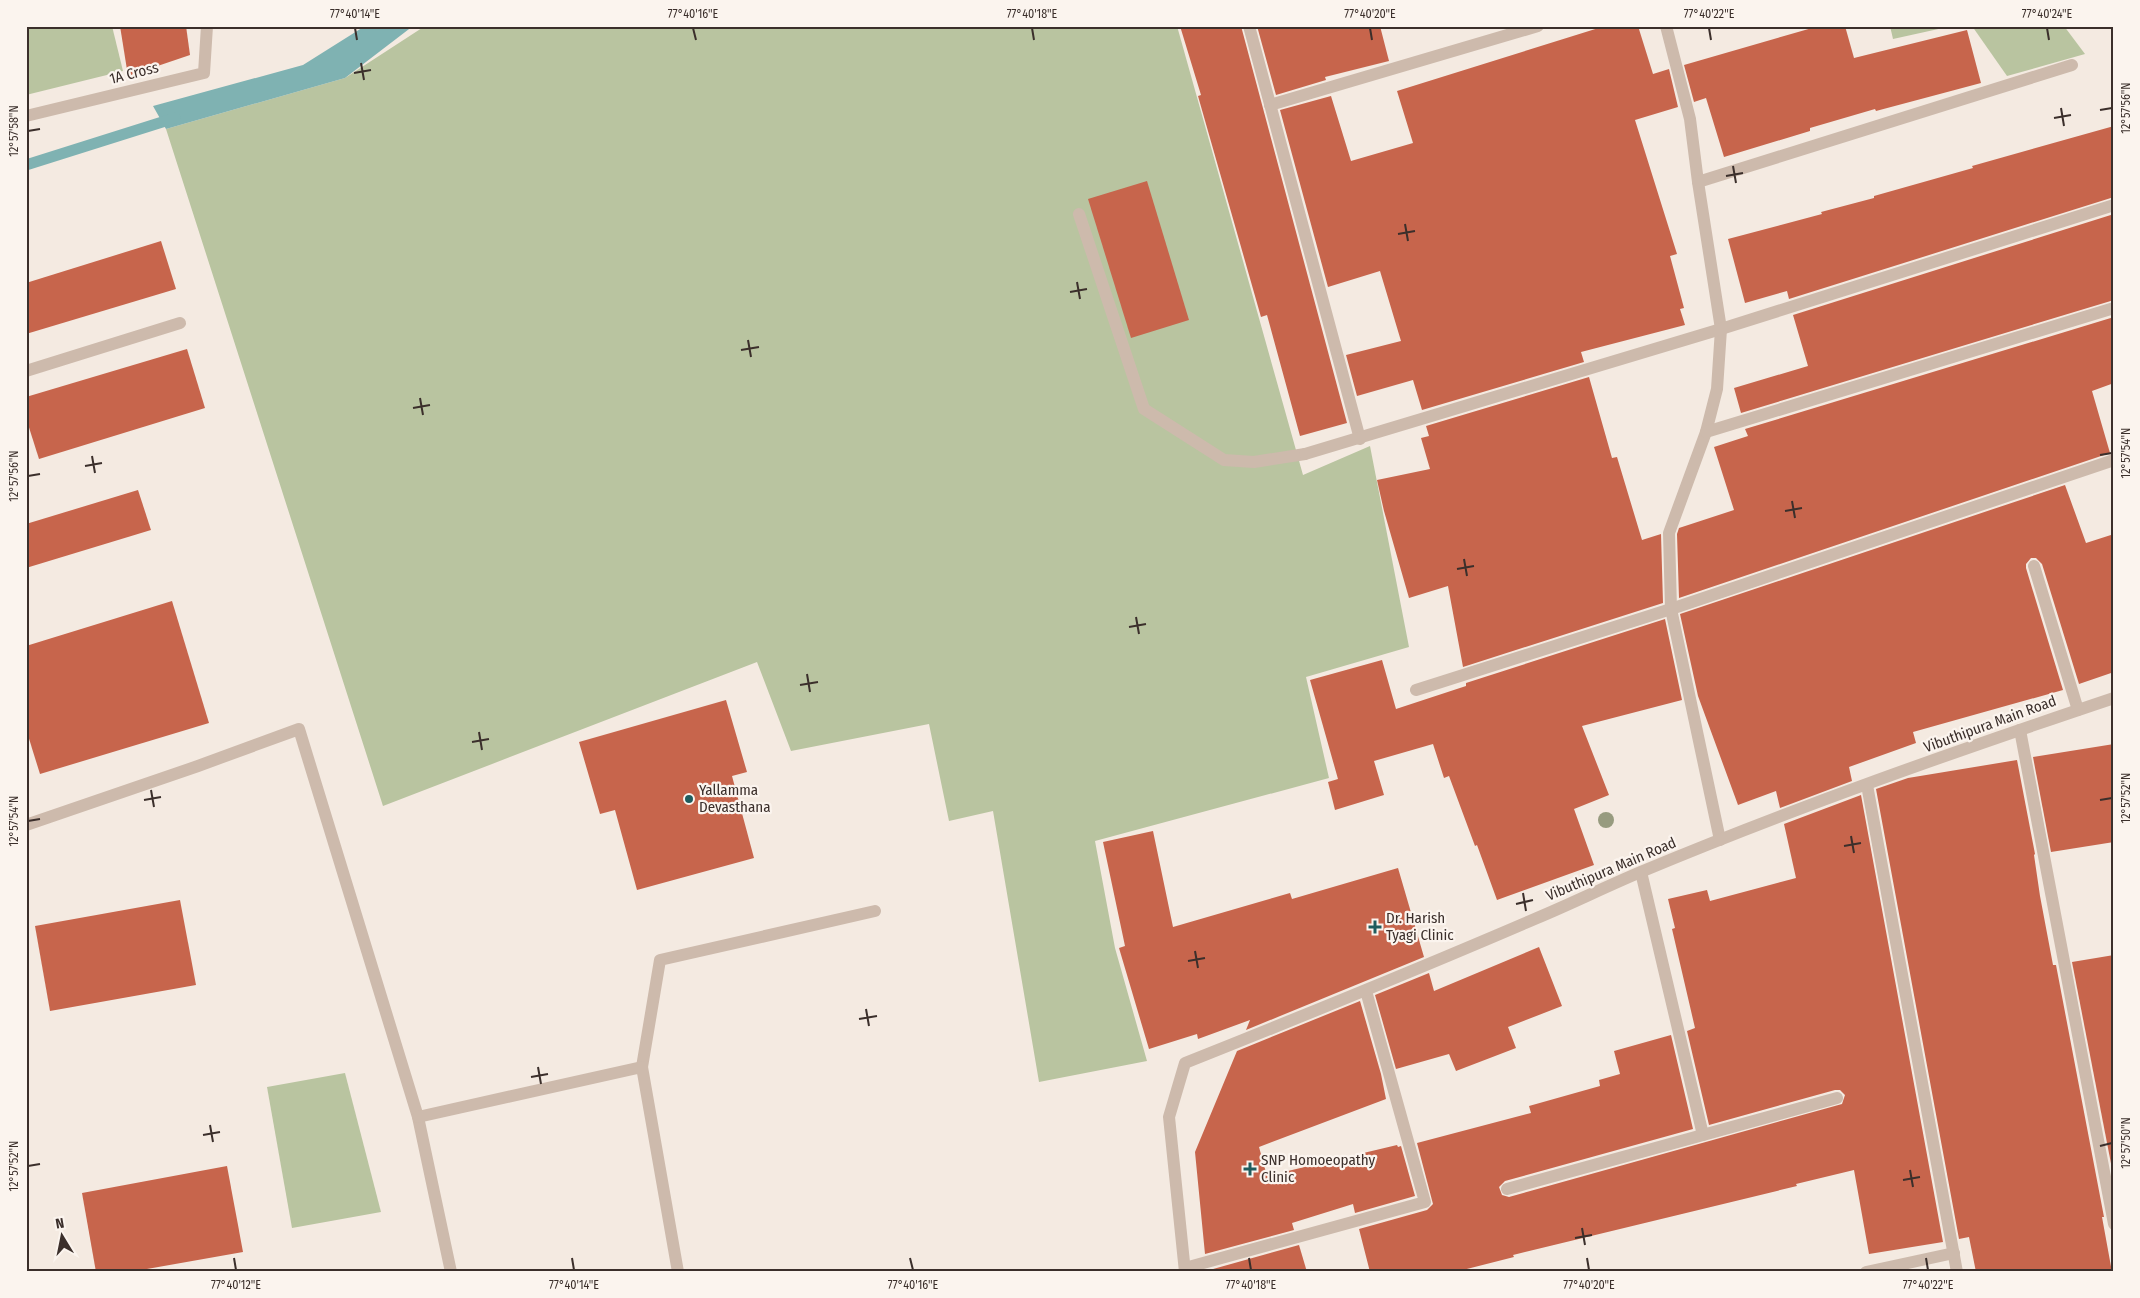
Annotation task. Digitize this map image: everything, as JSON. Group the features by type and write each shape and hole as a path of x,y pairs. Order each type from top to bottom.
{"street":[{"name":"1A Cross","path":"26,116 204,73 207,26"},
{"path":"1249,26 1360,439"},
{"path":"1270,105 1538,26"},
{"path":"1666,26 1690,119 1721,328 1717,389 1706,432 1669,533 1670,609 1720,840"},
{"path":"1698,182 2072,65"},
{"path":"1079,214 1144,409 1224,460 1254,462 1305,454 1360,439 2114,205"},
{"path":"1706,432 2114,308"},
{"path":"26,372 180,323"},
{"path":"1416,690 1670,609 2114,460"},
{"path":"2034,566 2078,710"},
{"name":"Vibuthipura Main Road","path":"1185,1270 1169,1117 1185,1063 1366,990 1720,840 1867,785 2114,698"},
{"path":"26,825 299,729 418,1117 451,1272"},
{"path":"2020,730 2114,1224"},
{"path":"1867,785 1958,1272"},
{"path":"1641,872 1703,1135"},
{"path":"678,1272 642,1067 660,960 875,911"},
{"path":"1185,1270 1425,1202 1366,990"},
{"path":"418,1117 642,1067"},
{"path":"1507,1188 1837,1098"},
{"path":"1866,1272 1954,1253"}],"green space":[{"path":"26,26 112,26 123,71 26,95"},
{"path":"425,26 1177,26 1303,475 1370,446 1409,647 1306,677 1329,778 1095,841 1115,948 1147,1061 1039,1082 993,811 949,821 929,724 791,751 757,662 383,806 166,129 345,78"},
{"path":"1890,26 1952,26 1893,39"},
{"path":"1972,26 2064,26 2085,54 2007,76"},
{"path":"345,1073 381,1212 292,1228 267,1087"}],"water":[{"path":"365,26 413,26 345,78 166,129 153,106 303,65"}],"building":[{"path":"120,26 186,26 190,55 128,76"},
{"path":"1180,26 1241,26 1347,423 1300,436 1267,315 1261,317 1198,96 1201,95"},
{"path":"1257,26 1380,26 1389,61 1325,77 1326,80 1276,95"},
{"path":"1605,26 1638,26 1653,74 1669,69 1678,107 1635,120 1677,254 1670,256 1684,308 1680,309 1685,325 1581,352 1584,362 1422,410 1413,380 1357,396 1346,355 1401,341 1380,271 1328,287 1280,110 1331,96 1351,161 1413,143 1397,91"},
{"path":"1819,26 1845,26 1854,58 1967,30 1981,83 1876,111 1875,109 1810,128 1810,131 1724,157 1706,98 1694,102 1684,65"},
{"path":"2114,126 2114,197 1789,299 1787,291 1745,303 1728,239 1822,214 1821,212 1973,168 1972,166"},
{"path":"1147,181 1189,320 1131,338 1088,199"},
{"path":"2114,214 2114,300 1741,413 1734,388 1808,366 1793,315"},
{"path":"161,241 176,289 26,334 26,283"},
{"path":"2114,317 2114,383 2092,391 2110,453 1679,598 1677,534 1679,528 1734,510 1714,447 1748,436 1745,429"},
{"path":"187,349 205,408 39,459 26,418 26,397"},
{"path":"1589,377 1612,458 1617,457 1642,540 1661,534 1663,603 1463,667 1448,586 1409,598 1377,480 1430,469 1421,438 1429,436 1426,426"},
{"path":"2065,485 2086,543 2114,534 2114,672 2079,684 2042,564 2036,558 2031,558 2026,564 2026,568 2063,690 1913,732 1916,743 1849,767 1852,781 1780,808 1776,791 1738,805 1698,696 1680,614"},
{"path":"138,490 151,530 26,568 26,524"},
{"path":"172,601 209,723 40,774 26,729 26,646"},
{"path":"1665,619 1682,700 1582,726 1609,795 1574,809 1594,865 1497,900 1449,776 1444,778 1433,744 1374,761 1384,795 1335,810 1328,782 1338,779 1310,680 1382,660 1396,709 1466,686 1466,683"},
{"path":"726,700 747,772 732,776 754,858 637,890 615,810 600,814 579,742"},
{"path":"2114,744 2114,842 2051,852 2033,757"},
{"path":"2017,760 2035,854 2040,896 2053,965 2056,965 2104,1217 2102,1217 2112,1272 1976,1272 1969,1237 1959,1239 1876,789 1908,778"},
{"path":"1861,795 1943,1242 1869,1254 1854,1170 1796,1184 1797,1186 1513,1255 1514,1257 1455,1272 1370,1272 1359,1229 1427,1210 1433,1204 1417,1143 1531,1113 1529,1106 1600,1086 1599,1080 1620,1074 1614,1051 1671,1035 1693,1129 1505,1181 1499,1187 1502,1195 1509,1197 1842,1104 1845,1095 1840,1090 1835,1090 1709,1125 1687,1031 1695,1028 1672,929 1675,928 1668,899 1707,890 1710,901 1796,878 1784,824"},
{"path":"1153,831 1173,927 1290,893 1292,899 1398,868 1424,957 1246,1030 1250,1020 1198,1039 1197,1034 1149,1049 1119,948 1125,946 1103,842"},
{"path":"180,900 196,985 50,1011 35,926"},
{"path":"1539,947 1562,1006 1508,1027 1516,1048 1456,1071 1449,1054 1396,1069 1375,995 1429,973 1434,991"},
{"path":"2114,955 2114,1179 2072,962"},
{"path":"1360,1001 1381,1074 1386,1099 1259,1147 1267,1176 1397,1145 1398,1147 1401,1146 1415,1196 1355,1213 1353,1204 1292,1223 1294,1230 1205,1254 1195,1152 1237,1051"},
{"path":"227,1166 243,1252 130,1272 96,1272 82,1193"},
{"path":"1299,1245 1307,1272 1206,1272 1206,1271"}],"waterway":[{"path":"26,165 175,118"}],"place":[{"name":"Yallamma Devasthana","path":"689,799"},
{"name":"Dr. Harish Tyagi Clinic","path":"1375,927"},
{"name":"SNP Homoeopathy Clinic","path":"1250,1169"}]}
